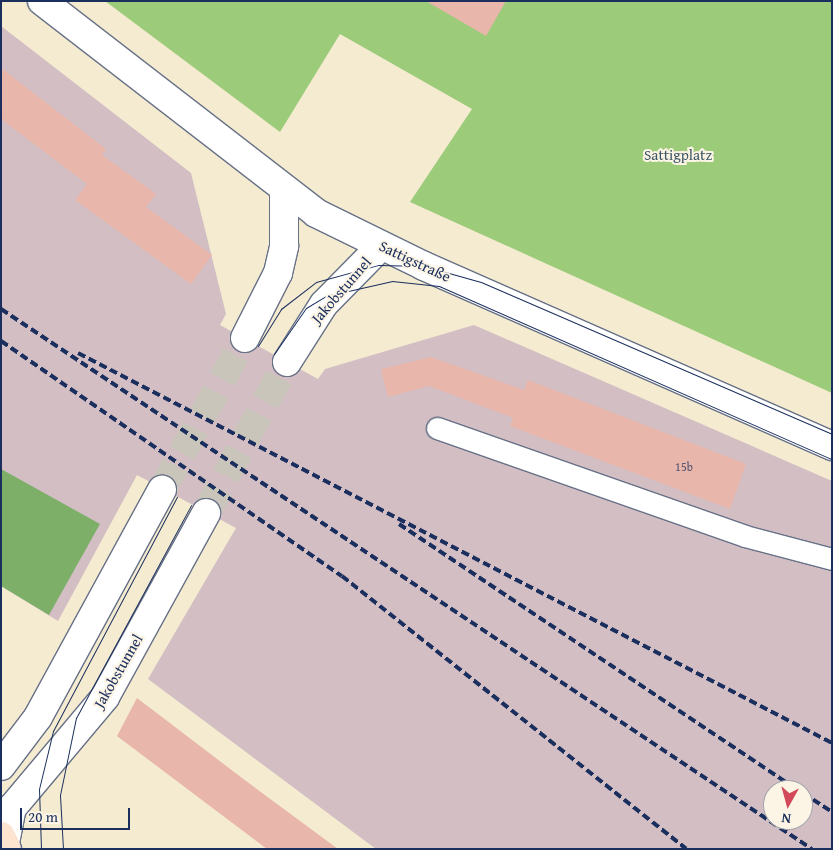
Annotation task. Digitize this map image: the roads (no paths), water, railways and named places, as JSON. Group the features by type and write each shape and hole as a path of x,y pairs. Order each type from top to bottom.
{"street":[{"name":"Sattigstraße","path":"42,1 284,192 381,246 832,446"},
{"path":"245,338 278,273 284,246 284,192"},
{"name":"Jakobstunnel","path":"287,362 324,304 381,246"},
{"path":"1,766 38,717 162,490"},
{"name":"Jakobstunnel","path":"5,843 12,808 105,697 206,513"}],"lane":[{"path":"437,428 744,536 832,559"}],"tunnel":[{"path":"162,490 245,338"},
{"path":"206,513 287,362"}],"tram line":[{"path":"258,346 281,309 316,282 378,265 424,266 481,282 832,434"},
{"path":"274,354 306,308 326,296 392,281 439,286 832,459"},
{"path":"41,849 39,789 53,731 177,497"},
{"path":"63,849 60,795 76,718 191,505"}],"railway":[{"path":"1,309 812,849"},
{"path":"1,341 342,576 686,849"},
{"path":"78,353 832,743"},
{"path":"399,524 783,780"},
{"path":"813,800 832,812"}],"park label":[{"name":"Sattigplatz","path":"678,155"}]}
